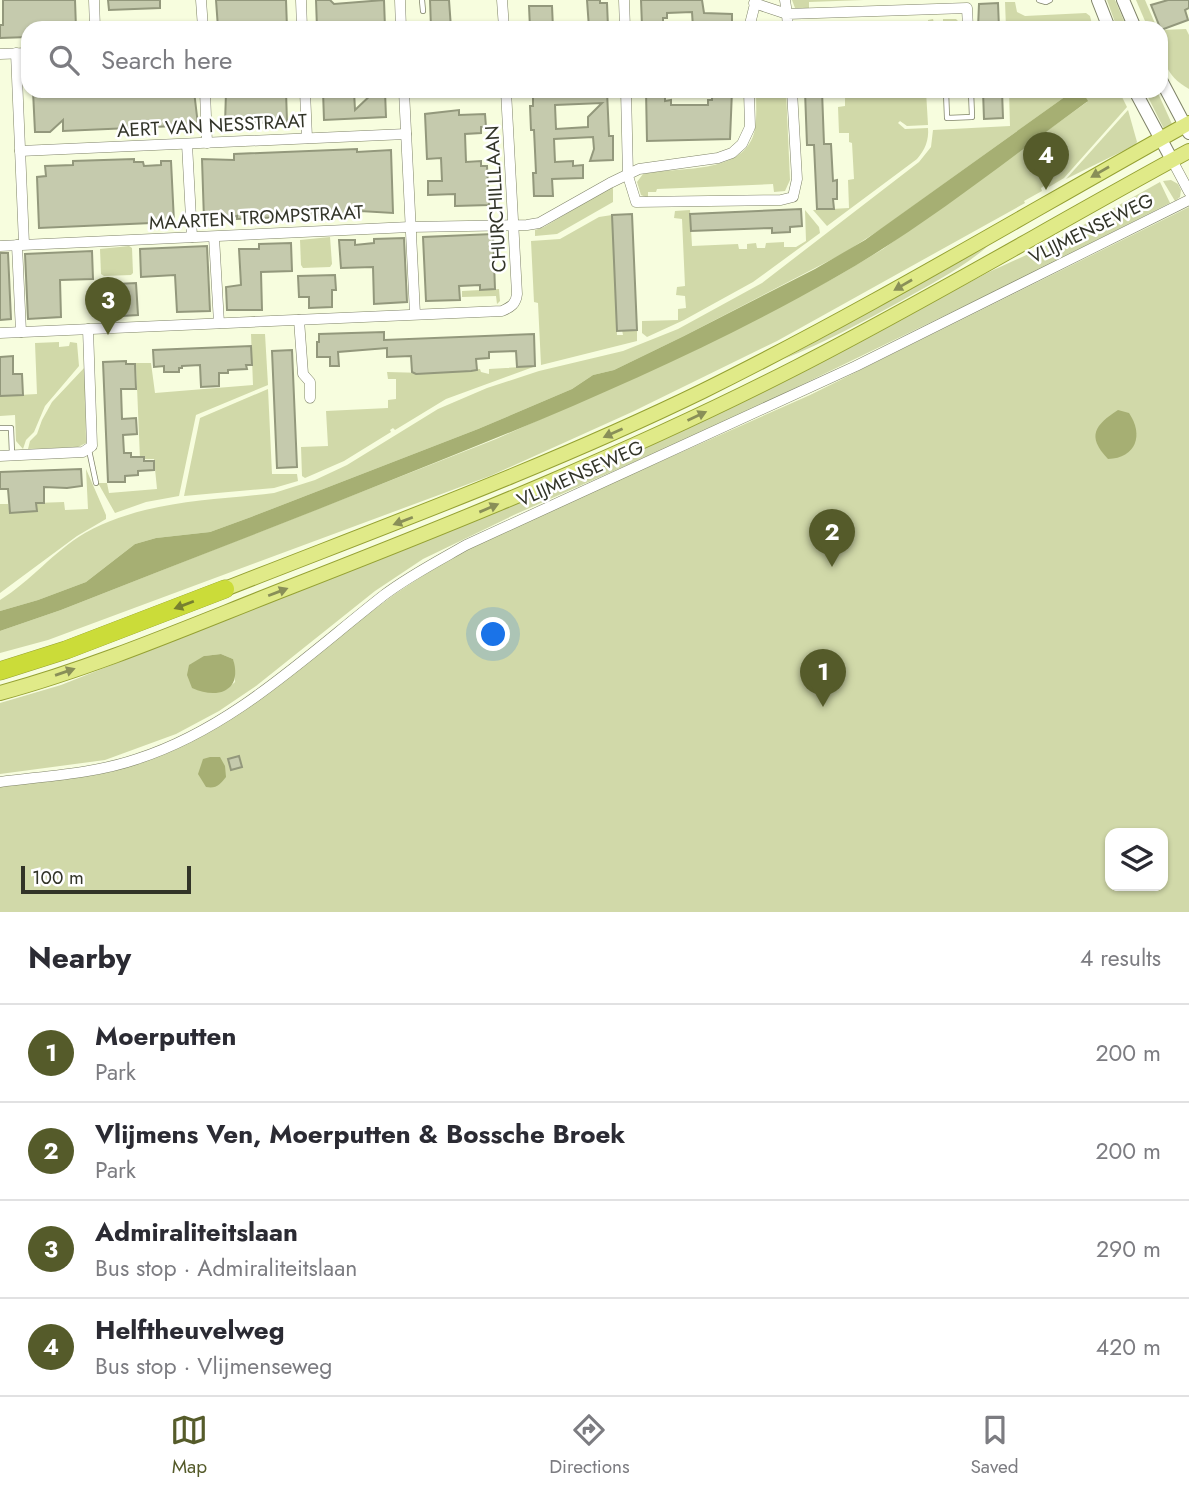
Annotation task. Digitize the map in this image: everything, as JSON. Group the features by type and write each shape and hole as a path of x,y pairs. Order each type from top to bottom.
{"highway":[{"path":"0,671 66,650 225,589"}],"main road":[{"path":"1098,0 1106,21"},
{"path":"1124,0 1132,21"},
{"path":"1168,92 1188,127"},
{"path":"1139,98 1172,160"},
{"name":"VLIJMENSEWEG","path":"225,589 430,511 590,443 701,391 867,305 1160,139 1188,127"},
{"name":"VLIJMENSEWEG","path":"0,693 78,668 237,608 447,526 610,456 794,369 1189,151"}],"street":[{"path":"94,0 95,21"},
{"path":"201,0 202,21"},
{"path":"301,0 302,21"},
{"path":"400,0 401,21"},
{"path":"502,0 503,21"},
{"path":"624,0 625,21"},
{"path":"785,0 788,21"},
{"path":"751,21 755,2 787,14 899,5 967,8 968,21"},
{"path":"16,53 20,151 21,332"},
{"path":"0,54 21,53"},
{"path":"205,98 207,143"},
{"path":"305,98 307,138"},
{"path":"0,332 415,314 404,98"},
{"name":"CHURCHILLLAAN","path":"415,314 502,311 513,305 517,294 506,98"},
{"path":"626,98 628,176 636,202 780,200 793,197 797,179 792,98"},
{"name":"MAARTEN TROMPSTRAAT","path":"0,246 539,223 639,169 718,158 733,153 742,144 750,127 749,98"},
{"name":"AERT VAN NESSTRAAT","path":"20,151 406,134"},
{"path":"187,144 192,237"},
{"path":"1172,160 1189,192"},
{"name":"VLIJMENSEWEG","path":"0,782 100,768 137,759 204,729 274,684 386,593 466,545 856,366 1189,200"},
{"path":"214,237 219,323"},
{"path":"299,320 303,374 310,382 310,398"},
{"path":"0,456 89,450 92,439 88,329"}],"lane":[{"path":"422,0 423,11"},
{"path":"1039,0 1050,0"},
{"path":"946,98 947,118 972,117 971,98"},
{"path":"0,428 11,428 12,455"},
{"path":"89,450 96,483"}],"shaded area":[{"path":"792,0 864,0 809,2 809,11 795,8"},
{"path":"1107,0 1115,0 1124,21 1114,21"},
{"path":"1136,0 1145,0 1154,21 1145,21"},
{"path":"1005,2 1015,2 1017,12 1025,16 1086,13 1091,21 1006,21"},
{"path":"1186,29 1189,35 1189,89 1174,78 1168,69 1168,30"},
{"path":"756,98 786,98 790,180 785,191 774,192 773,184 657,189 656,192 648,192 648,198 641,195 637,182 643,174 709,166 739,155 749,144 755,129"},
{"path":"845,98 926,98 928,125 907,126 900,121 898,123 905,129 928,128 928,137 917,159 827,226 813,210 849,208 848,180 854,179 849,133 839,133 838,107 845,106"},
{"path":"1009,98 1063,98 844,253 614,370 593,375 572,389 478,429 210,532 156,538 135,544 86,582 0,611 0,600 74,540 108,522 154,508 201,500 274,493 315,480 347,465 438,409 487,388 539,371 623,351 678,329 762,283 919,162 931,147 933,130 1010,126"},
{"path":"1063,98 1086,98 1088,101 901,237 836,277 728,335 503,435 61,610 0,631 0,611 86,582 135,544 156,538 210,532 478,429 572,389 593,375 614,370 684,336 815,269 865,240"},
{"path":"1085,98 1122,98 1127,107 1064,178 1049,187 1047,184 1041,188 1042,191 1024,201 1025,203 777,341 632,412 490,476 48,640 0,653 0,631 61,610 496,439 695,350 836,277 883,249 1087,102"},
{"path":"1148,98 1160,98 1172,124 1164,129"},
{"path":"1128,110 1137,142 1135,145 1066,179"},
{"path":"1171,180 1178,184 1181,190 1180,197 1175,201 1163,181"},
{"path":"1160,182 1170,203 725,422 516,514 423,559 375,591 256,686 219,711 176,734 105,760 0,774 0,703 61,685 438,536 850,346 989,272 1044,247","holes":["221,654 233,659 235,682 227,689 217,692 204,656"]},
{"path":"613,186 613,202 557,234 535,236 535,230"},
{"path":"1189,207 1189,912 0,912 0,787 48,780 176,747 464,549 810,395"},
{"path":"690,210 692,246 738,244 739,249 747,249 747,244 756,243 757,248 765,248 766,243 784,242 784,247 796,247 806,241 805,210 819,227 820,233 753,282 647,337 642,333 642,321 678,320 678,309 686,308 685,296 676,295 677,287 685,286 682,219 674,218 675,211"},
{"path":"612,215 617,335 623,335 622,330 637,330 637,341 541,365 531,241 560,239 599,217"},
{"path":"330,237 330,267 303,268 300,240"},
{"path":"989,245 958,268 901,301 844,332 784,359"},
{"path":"132,248 131,275 101,274 100,249"},
{"path":"499,289 500,301 497,304 496,296 462,297 462,291"},
{"path":"251,334 265,334 268,385 196,415 179,496 146,502 115,513 98,483 107,483 109,493 157,489 154,459 140,459 136,363 151,363 155,393 253,385"},
{"path":"59,342 59,347 69,346 70,342 77,343 79,366 45,406 23,449 16,441 15,415 0,416 0,396 37,394 35,343"},
{"path":"536,366 446,399 395,430 393,428 391,432 344,461 305,478 302,476 301,447 328,446 326,411 388,408 388,400 396,399 396,379 388,379 387,372 425,373 480,369 481,372 489,374 489,369"},
{"path":"85,367 86,443 78,447 28,449 52,402"},
{"path":"268,389 272,474 297,474 298,481 274,488 184,496 200,418"},
{"path":"1118,410 1129,413 1134,421 1135,444 1118,458 1108,459 1097,444 1096,432 1104,421"},
{"path":"86,469 106,519 77,536 0,593 0,504 8,504 10,513 36,511 36,503 64,502 65,510 88,509"},
{"path":"221,654 233,659 235,670 231,685 219,693 202,692 192,688 187,675 189,665 204,656"},
{"path":"220,757 225,766 226,777 218,785 206,787 198,774 203,759"}],"building":[{"path":"3,0 75,0 76,21 21,21 21,37 0,38 0,25 3,25"},
{"path":"108,0 160,0 160,8 109,10"},
{"path":"216,0 286,0 287,21 218,21"},
{"path":"316,0 330,0 334,4 384,0 385,21 317,21"},
{"path":"430,0 449,0 450,21 431,21"},
{"path":"587,0 607,3 608,21 588,21"},
{"path":"641,0 702,0 704,13 732,14 732,21 693,21 692,12 667,13 667,18 663,18 663,21 642,21"},
{"path":"1168,0 1189,0 1189,8 1185,10 1188,20 1168,27 1168,21 1157,21 1151,5"},
{"path":"998,3 999,21 978,21 979,4"},
{"path":"529,6 552,6 553,21 530,21"},
{"path":"33,98 195,98 198,125 63,131 63,120 50,132 35,132"},
{"path":"226,98 286,98 287,122 225,124"},
{"path":"323,98 354,98 355,110 368,98 385,98 386,117 324,120"},
{"path":"533,98 607,98 609,136 613,136 613,160 590,161 594,149 593,137 554,139 555,162 573,161 573,166 583,165 583,178 552,179 553,196 534,196 533,173 536,173 530,106 533,106","holes":["602,103 588,117 588,127 556,129 555,105"]},
{"path":"646,98 665,98 665,101 671,100 671,105 708,105 708,100 712,98 732,98 730,139 647,141"},
{"path":"805,98 822,98 824,144 831,144 833,181 837,180 834,209 817,209 814,145 807,145"},
{"path":"983,98 1002,98 1003,118 984,119"},
{"path":"459,110 459,115 485,114 486,127 481,127 481,133 465,134 466,162 481,161 481,166 487,166 489,205 455,206 455,194 428,195 428,181 442,181 441,158 427,159 425,114"},
{"path":"357,149 357,152 391,150 393,213 360,211 360,214 237,219 237,216 204,220 202,159 234,160 234,154"},
{"path":"134,159 134,162 143,162 144,166 161,165 161,161 171,161 174,222 39,228 37,177 46,176 45,166 73,165 73,161"},
{"path":"801,209 802,226 790,227 790,232 772,233 772,228 691,231 690,214"},
{"path":"632,214 637,330 617,331 612,215"},
{"path":"493,234 495,289 480,290 480,285 459,286 460,300 426,301 423,237"},
{"path":"404,238 407,302 374,304 373,267 341,268 339,240 355,240 355,245 374,243 374,239"},
{"path":"291,243 292,271 261,272 262,310 227,310 226,287 241,285 239,249 259,249 259,244"},
{"path":"207,246 210,311 177,312 175,275 141,277 140,249"},
{"path":"92,251 93,279 60,280 61,317 28,319 25,254"},
{"path":"0,253 8,253 11,319 0,320"},
{"path":"335,275 336,290 332,290 332,307 309,308 309,297 299,297 298,276"},
{"path":"136,283 138,315 105,317 104,300 97,300 96,285"},
{"path":"384,332 384,340 534,334 535,366 517,367 516,351 489,352 489,358 476,359 477,370 416,374 412,372 411,356 387,357 387,348 338,352 339,366 330,366 330,357 317,357 319,334"},
{"path":"251,346 252,365 246,365 247,369 219,373 219,386 201,387 200,365 182,366 179,372 164,372 164,366 154,367 153,350"},
{"path":"292,350 297,467 277,468 272,351"},
{"path":"13,356 13,374 22,374 23,395 0,396 0,357"},
{"path":"126,361 126,364 135,364 136,389 121,389 122,419 136,418 137,434 123,435 124,453 131,453 131,457 144,457 144,461 154,461 154,470 138,471 138,475 125,476 125,482 108,482 103,362"},
{"path":"81,469 82,486 44,487 44,503 36,503 37,511 10,513 8,489 0,489 0,472"},
{"path":"239,756 242,767 231,770 228,759"}],"place":[{"name":"Helftheuvelweg","path":"1046,190"},
{"name":"Admiraliteitslaan","path":"108,335"},
{"name":"Vlijmens Ven, Moerputten & Bossche Broek","path":"832,567"},
{"name":"Moerputten","path":"823,707"}]}
